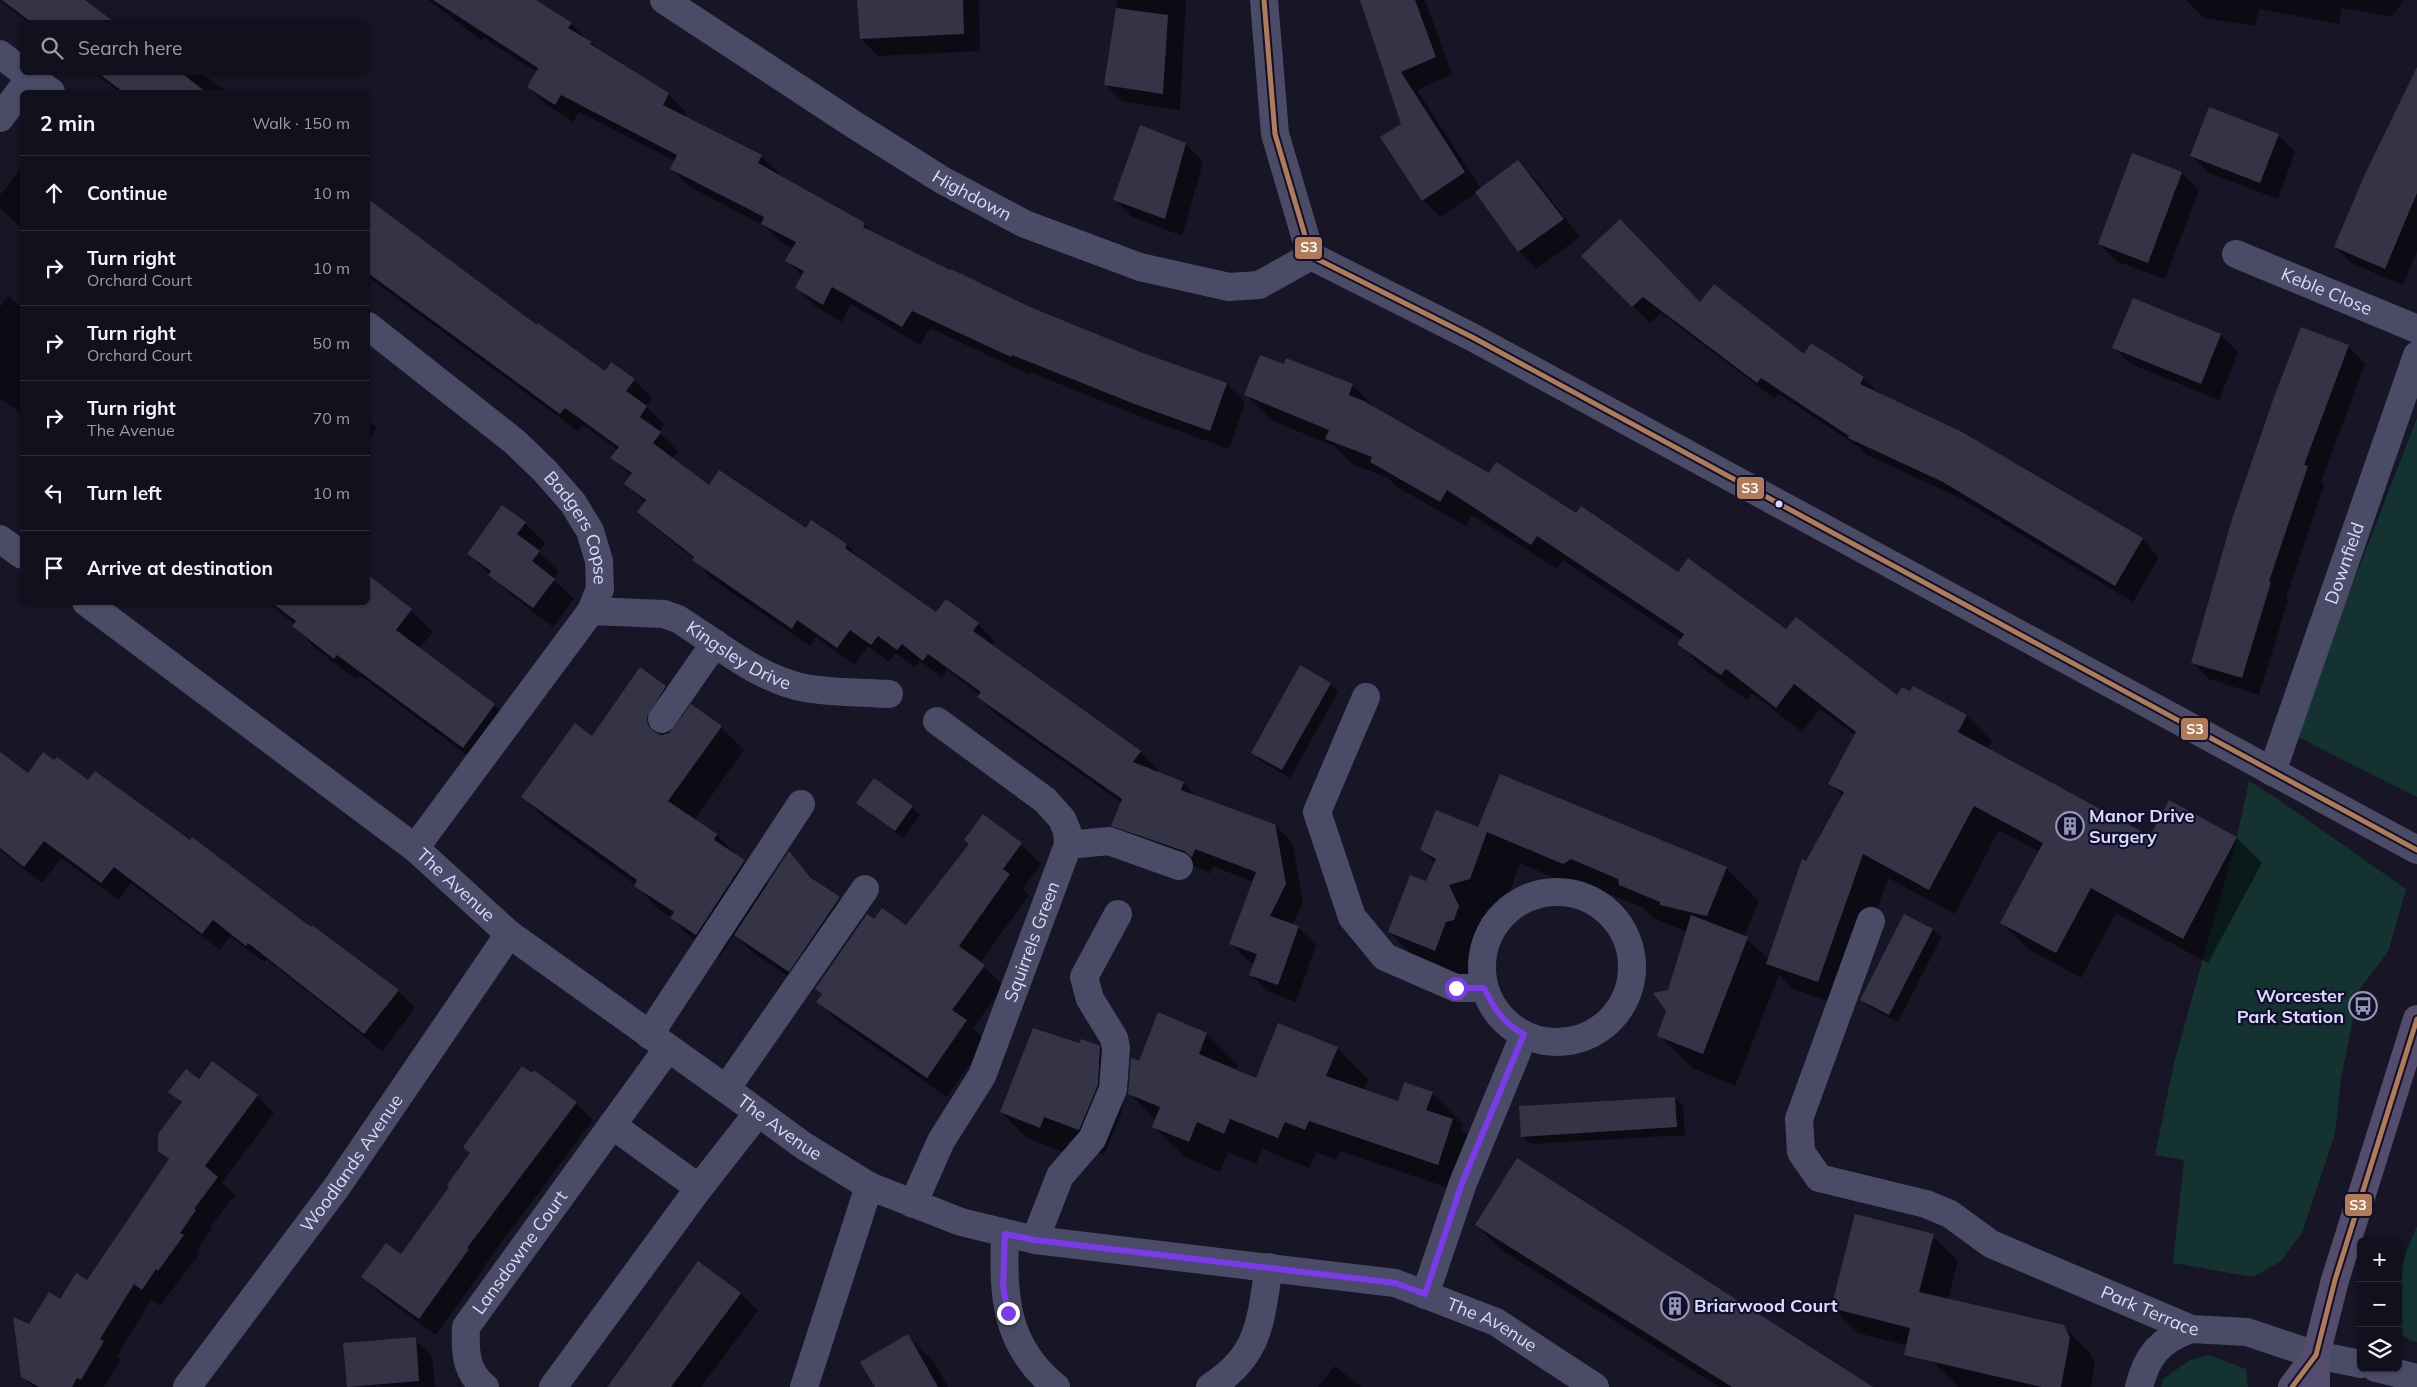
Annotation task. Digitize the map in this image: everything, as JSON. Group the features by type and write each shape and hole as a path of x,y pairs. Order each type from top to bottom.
{"main road":[{"path":"2316,1387 2316,1355 2335,1280 2417,1019"},
{"path":"2292,1387 2316,1355"}],"street":[{"name":"Highdown","path":"664,0 926,170 1025,224 1140,267 1229,287 1258,285 1311,256"},
{"path":"1264,0 1276,134 1311,256 1481,342 2417,850"},
{"path":"0,54 20,69"},
{"path":"22,90 32,78"},
{"path":"0,118 20,93"},
{"name":"Keble Close","path":"2236,254 2417,329"},
{"name":"Badgers Copse","path":"370,328 515,442 545,471 573,503 590,531 599,561 600,589 591,611 416,848"},
{"name":"Downfield","path":"2272,772 2417,355"},
{"path":"0,539 20,554"},
{"name":"The Avenue","path":"90,605 416,848 509,934 726,1089 757,1114 804,1146 869,1186 961,1222 1035,1240 1395,1283 1496,1322 1595,1387"},
{"name":"Kingsley Drive","path":"591,611 664,614 678,619 763,674 788,684 806,688 889,694"},
{"path":"662,718 715,643"},
{"path":"1366,697 1317,812 1352,917 1385,957 1456,988 1484,988"},
{"path":"937,721 1044,800 1062,819 1067,831 1068,845 1109,841 1179,866"},
{"name":"Lansdowne Court","path":"485,1387 476,1380 464,1353 466,1328 612,1125 658,1041 801,804"},
{"name":"Squirrels Green","path":"913,1204 941,1141 982,1076 1068,845"},
{"path":"726,1089 865,889"},
{"path":"1564,892 1587,898 1608,912 1623,930 1631,954 1632,980 1624,1004 1608,1024 1586,1038 1562,1043 1536,1041 1524,1034 1513,1030 1495,1011 1484,988 1481,963 1486,939 1499,919 1517,903 1540,894 1564,892"},
{"path":"1035,1240 1060,1176 1092,1139 1113,1089 1116,1048 1114,1038 1090,999 1084,977 1118,914"},
{"name":"Park Terrace","path":"1871,921 1799,1119 1801,1152 1819,1178 1926,1204 1950,1214 1991,1244 2191,1329 2247,1332 2316,1355 2357,1363"},
{"name":"Woodlands Avenue","path":"187,1387 336,1188 509,934"},
{"path":"1425,1294 1462,1183 1524,1034"},
{"path":"553,1387 699,1188 757,1114"},
{"path":"612,1125 699,1188"},
{"path":"804,1387 869,1186"},
{"path":"1005,1234 1003,1286 1008,1313 1021,1345 1042,1375 1056,1387"},
{"path":"1210,1387 1242,1360 1259,1330 1269,1267"},
{"path":"2139,1387 2142,1375 2157,1347 2172,1336 2191,1329"},
{"path":"2389,1372 2415,1380"}],"green space":[{"path":"2417,418 2417,797 2294,735"},
{"path":"2249,781 2275,797 2406,889 2388,952 2359,990 2341,1079 2335,1134 2302,1233 2280,1262 2253,1277 2173,1263 2184,1160 2155,1155 2174,1063 2237,837"},
{"path":"2417,1226 2417,1342 2411,1341 2402,1334 2402,1268"},
{"path":"2209,1355 2246,1369 2248,1387 2161,1387 2163,1379 2190,1360"}],"building":[{"path":"2,0 85,0 111,20 28,20"},
{"path":"433,0 536,0 572,23 568,28 592,42 590,44 669,93 663,105 762,155 758,163 865,223 863,227 1030,307 1143,353 1227,383 1210,431 1137,405 1012,355 1011,357 912,311 902,327 832,287 823,305 795,288 804,271 785,261 796,242 761,224 764,217 670,169 677,155 561,95 555,105 527,87 538,68"},
{"path":"857,0 963,0 964,34 860,39"},
{"path":"1360,0 1415,0 1436,57 1401,72 1465,172 1422,201 1380,137 1401,124"},
{"path":"1116,8 1168,15 1163,94 1104,85"},
{"path":"2417,67 2417,193 2385,269 2334,247 2365,174"},
{"path":"101,75 184,75 203,90 120,90"},
{"path":"2209,107 2279,134 2260,183 2190,156"},
{"path":"1140,125 1186,143 1165,219 1113,200"},
{"path":"2132,153 2182,172 2148,263 2098,244"},
{"path":"1518,160 1564,219 1518,252 1475,192"},
{"path":"370,200 537,325 538,323 605,371 611,362 635,379 626,391 647,406 640,417 661,432 653,443 709,485 719,470 806,528 811,520 847,544 845,548 936,612 946,599 979,623 973,631 1141,751 1133,762 1184,782 1181,790 1275,823 1286,884 1270,916 1299,926 1278,985 1249,975 1257,954 1229,944 1256,872 1195,849 1192,857 1184,851 1111,826 1122,799 977,697 981,692 928,654 923,661 902,644 897,650 878,636 871,645 850,630 837,648 797,620 792,629 692,560 694,557 637,512 646,500 624,484 632,473 610,458 619,447 565,408 560,414 370,274"},
{"path":"1620,219 1700,302 1714,284 1804,354 1811,343 1864,377 1860,384 1962,432 2143,538 2115,586 1943,482 1848,438 1849,436 1761,378 1757,383 1643,297 1632,307 1581,256"},
{"path":"2133,298 2221,334 2201,384 2112,348"},
{"path":"2301,327 2349,345 2304,465 2308,466 2269,581 2271,582 2242,678 2191,663 2232,519 2274,397"},
{"path":"1260,355 1284,364 1286,358 1353,384 1349,395 1364,401 1489,473 1496,462 1576,513 1581,506 1678,572 1688,558 1786,629 1796,617 1897,695 1902,687 1910,691 1913,686 1967,715 1958,732 2150,836 2169,800 2237,837 2183,939 2091,888 2056,953 2000,923 2043,843 1974,806 1929,890 1863,854 1818,982 1766,964 1802,859 1806,861 1844,792 1828,784 1856,732 1794,684 1776,708 1726,669 1721,675 1677,644 1684,634 1537,536 1531,545 1447,490 1440,502 1370,462 1372,457 1325,439 1329,430 1244,395"},
{"path":"502,505 526,522 517,534 540,551 532,561 555,579 533,608 488,575 491,571 467,554"},
{"path":"370,577 412,609 396,630 495,704 463,748 337,655 334,659 292,626 296,621 275,605 370,605"},
{"path":"1300,665 1331,683 1282,770 1251,753"},
{"path":"640,667 666,686 647,717 648,725 653,731 661,735 669,733 691,704 722,726 668,801 717,834 714,840 745,860 696,935 670,918 674,912 634,886 637,880 521,797 575,723 592,736"},
{"path":"0,752 28,773 43,752 54,760 57,757 88,780 95,771 190,840 192,837 311,927 312,925 399,990 364,1034 248,943 246,946 213,920 202,934 114,867 101,883 44,841 24,867 0,848"},
{"path":"1500,774 1727,867 1707,916 1660,905 1660,902 1619,885 1618,879 1571,859 1563,864 1487,832 1470,879 1449,885 1459,906 1454,920 1446,922 1435,951 1388,932 1410,875 1426,881 1436,859 1420,850 1436,810 1478,827"},
{"path":"874,778 913,806 895,831 856,803"},
{"path":"983,814 1022,843 1003,869 1010,874 959,946 985,965 952,1010 967,1020 927,1078 816,1002 822,994 815,989 867,914 874,919 882,908 906,925 969,844 964,840"},
{"path":"789,851 811,878 840,897 789,972 734,935"},
{"path":"1904,914 1933,929 1889,1015 1860,1000"},
{"path":"1691,915 1748,937 1703,1054 1657,1036 1666,1011 1653,993 1668,990"},
{"path":"1158,1012 1207,1033 1199,1054 1256,1078 1278,1023 1338,1047 1326,1076 1398,1101 1404,1082 1433,1092 1426,1110 1453,1119 1438,1165 1309,1121 1305,1130 1285,1122 1278,1138 1230,1119 1224,1134 1197,1122 1189,1142 1152,1127 1160,1107 1128,1094 1131,1058 1139,1061"},
{"path":"1033,1028 1079,1043 1081,1039 1100,1046 1098,1085 1079,1130 1044,1117 1040,1128 1000,1112"},
{"path":"212,1061 258,1095 205,1166 218,1177 194,1209 196,1210 180,1233 184,1235 158,1271 156,1269 142,1290 134,1284 100,1339 104,1341 81,1380 77,1378 72,1387 39,1387 21,1377 13,1317 29,1324 49,1292 60,1299 76,1273 87,1280 169,1159 158,1151 158,1134 182,1102 168,1092 186,1069 199,1079"},
{"path":"522,1066 532,1073 534,1070 577,1102 467,1248 469,1249 419,1319 361,1277 386,1243 401,1254 449,1187 447,1185 470,1153 463,1147"},
{"path":"1675,1097 1677,1127 1521,1137 1519,1106"},
{"name":"Briarwood Court","path":"1517,1158 1873,1387 1732,1387 1475,1225"},
{"path":"1855,1214 1934,1234 1919,1292 2064,1325 2070,1338 2061,1387 2042,1387 1904,1355 1910,1328 1831,1308"},
{"path":"698,1261 741,1293 671,1387 607,1387"},
{"path":"908,1334 938,1387 875,1387 860,1362"},
{"path":"416,1337 419,1381 347,1387 343,1343"}],"transit line":[{"name":"S3","path":"1264,0 1275,134 1311,256 1472,337 2417,850"},
{"name":"S3","path":"2292,1387 2316,1355 2335,1280 2417,1019"}],"place":[{"name":"Manor Drive Surgery","path":"2070,826"},
{"name":"Worcester Park Station","path":"2363,1006"},
{"name":"Briarwood Court","path":"1675,1306"}],"route":[{"path":"1008,1313 1003,1286 1005,1234 1035,1240 1395,1283 1425,1294 1462,1183 1524,1034 1513,1030 1495,1011 1484,988 1456,988"}]}
